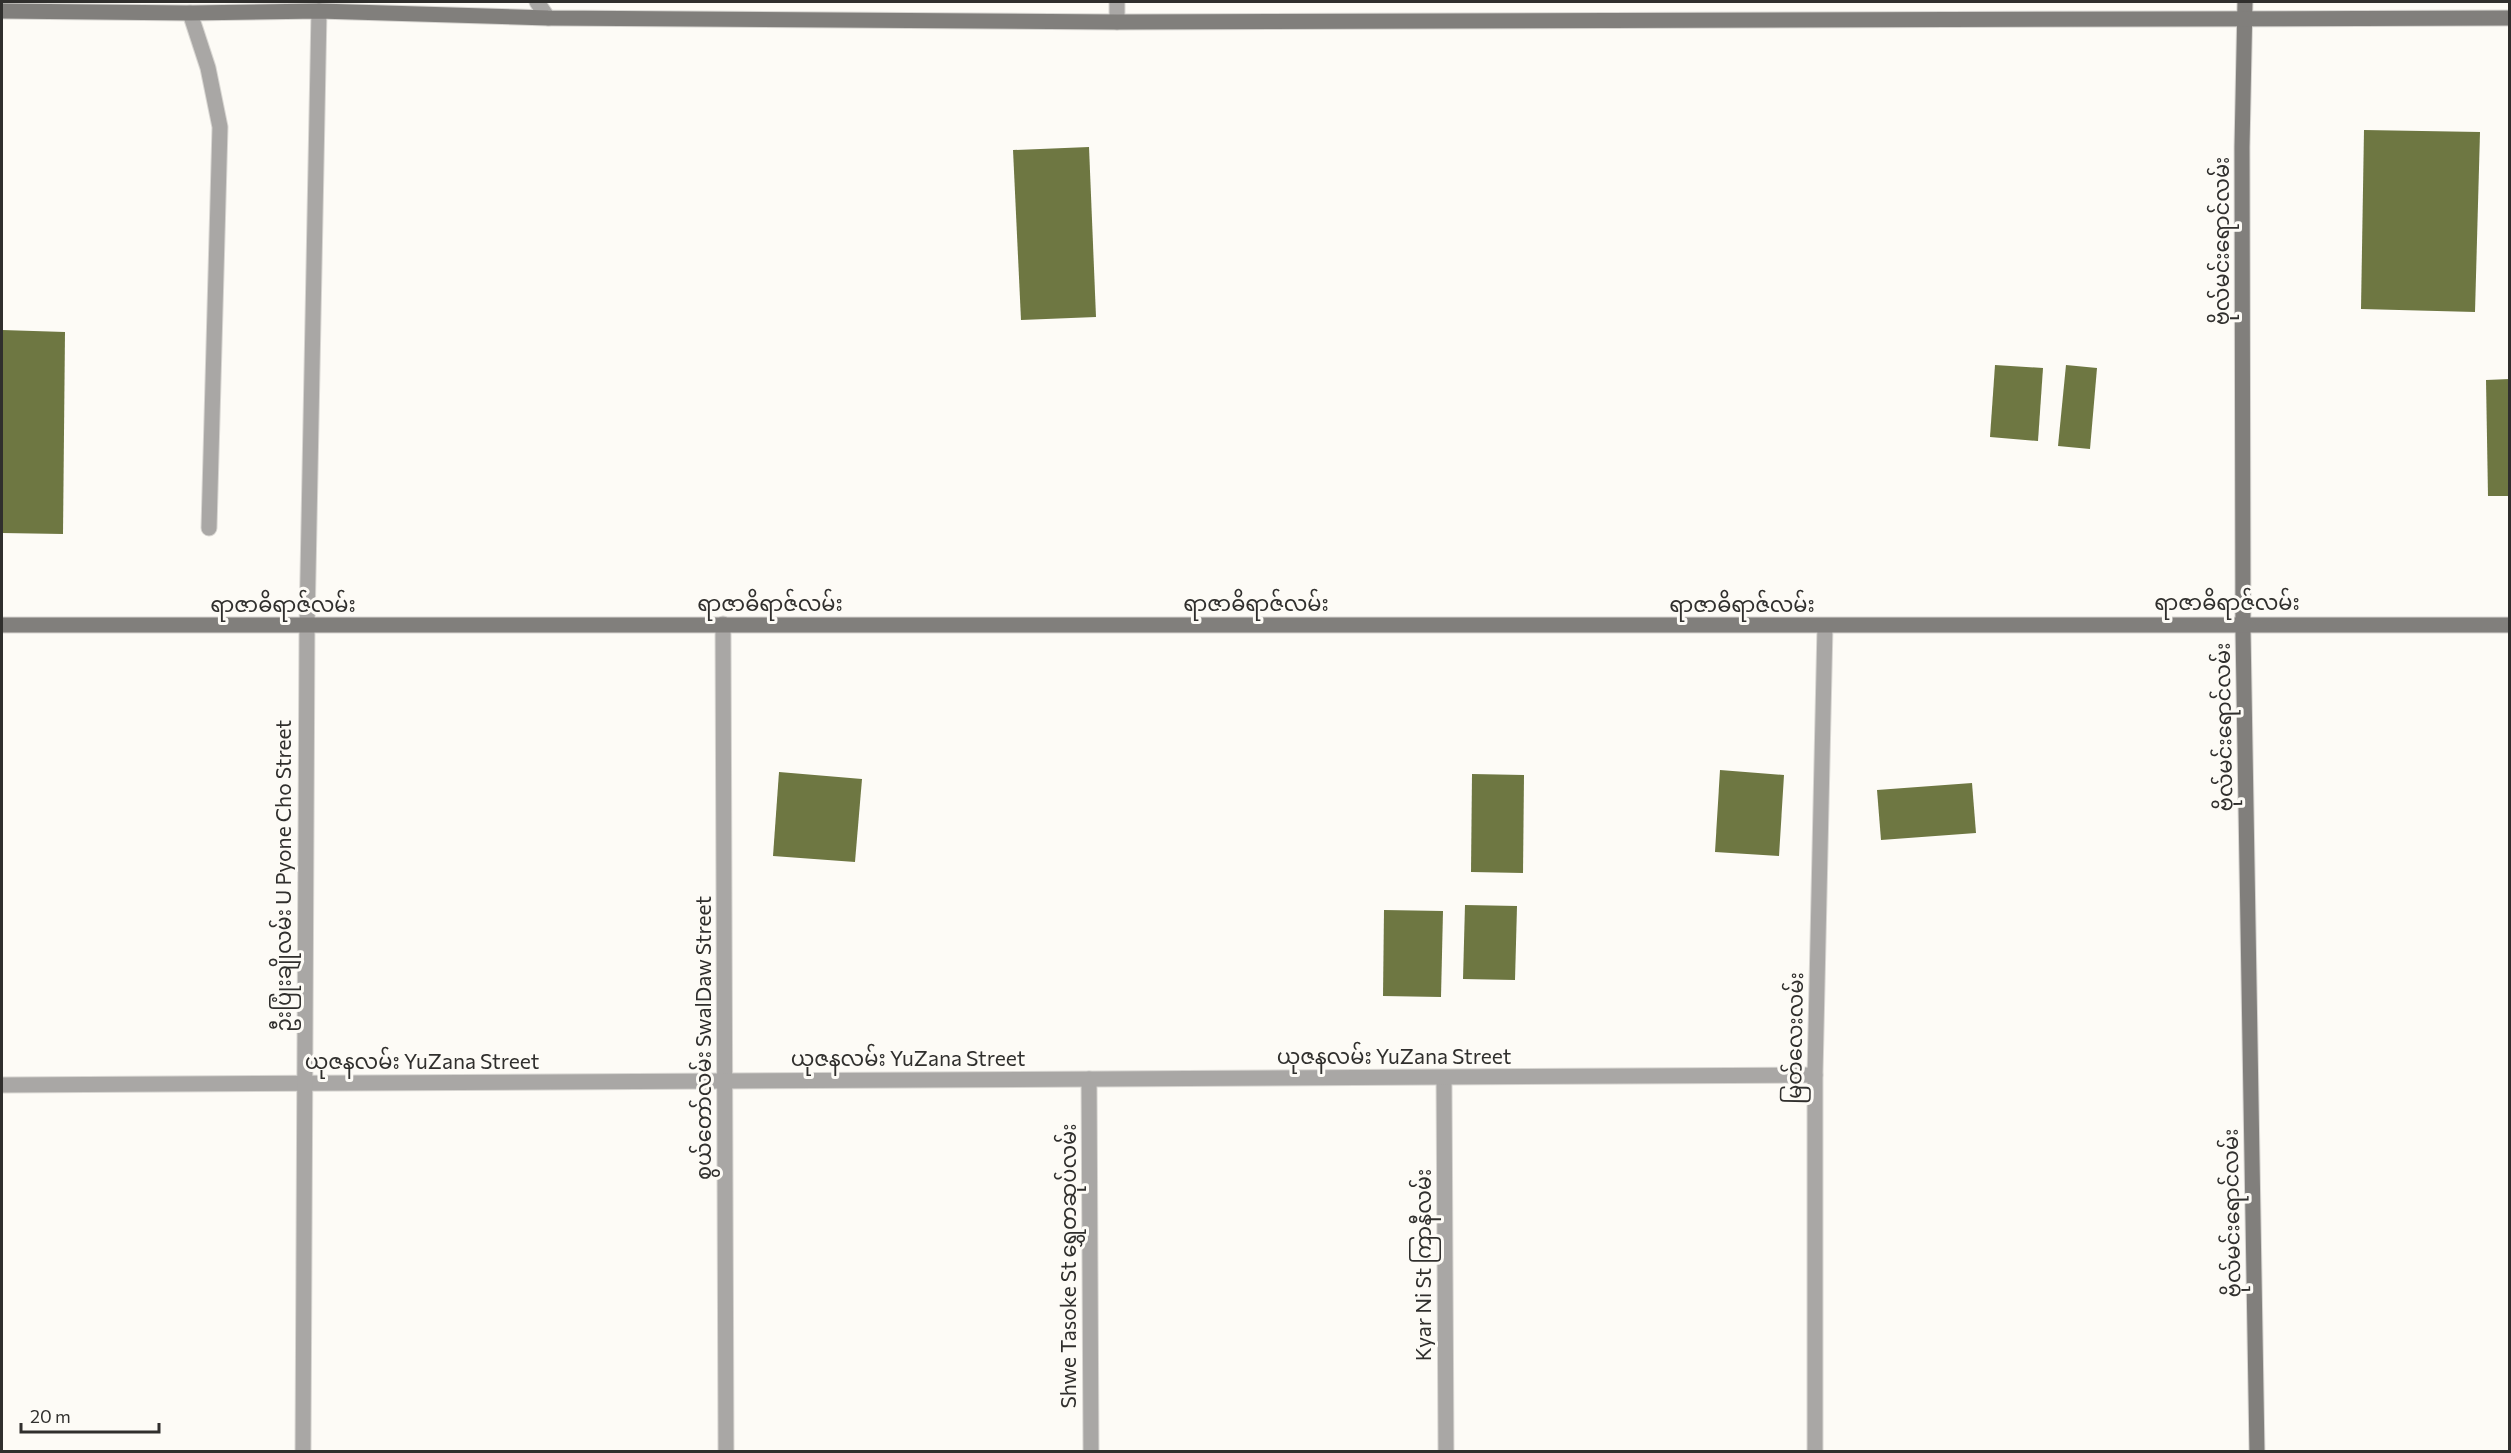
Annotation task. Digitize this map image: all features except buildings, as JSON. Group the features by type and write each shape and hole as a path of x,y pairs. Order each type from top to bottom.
{"street":[{"path":"537,2 548,18"},
{"path":"1117,22 1118,2"},
{"name":"ဗိုလ်မင်းရောင်လမ်း","path":"2245,2 2242,147 2243,624 2257,1452"},
{"path":"2,11 190,13 319,11 548,18 1117,22 2510,18"},
{"name":"ဦးပြုံးချိုလမ်း U Pyone Cho Street","path":"303,1452 307,626 319,11"},
{"path":"190,13 208,68 220,127 209,528"},
{"name":"စွယ်တော်လမ်း SwalDaw Street","path":"723,624 726,1452"},
{"name":"ရာဇာဓိရာဇ်လမ်း","path":"2,626 2510,625"},
{"name":"မြတ်လေးလမ်း","path":"1815,1452 1815,1075 1826,626"},
{"name":"ယုဇနလမ်း YuZana Street","path":"2,1085 1815,1075"},
{"name":"Kyar Ni St ကြာနီလမ်း","path":"1444,1078 1446,1452"},
{"name":"Shwe Tasoke St ရွှေတဆုပ်လမ်း","path":"1089,1080 1091,1452"}]}
